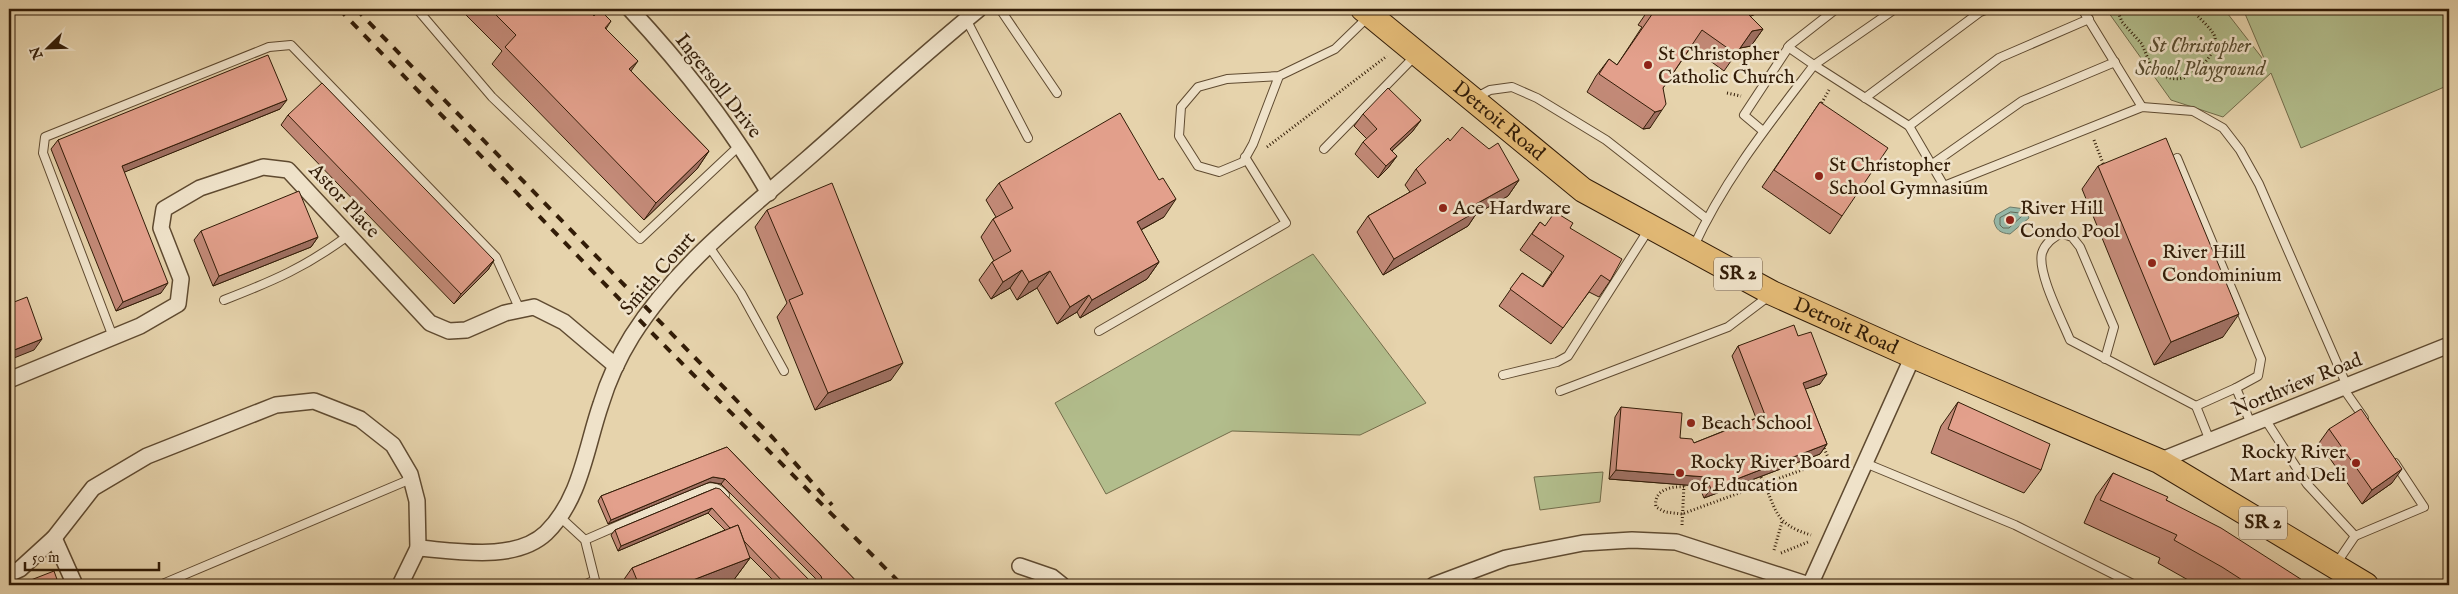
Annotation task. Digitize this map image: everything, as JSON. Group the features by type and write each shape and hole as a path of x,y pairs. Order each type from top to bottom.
{"main road":[{"name":"Detroit Road","path":"1367,12 1582,190 1772,293 1913,356 2159,461 2366,585"}],"street":[{"name":"Ingersoll Drive","path":"630,9 703,92 740,145 769,193"},
{"name":"Smith Court","path":"418,548 494,552 518,548 545,534 560,517 573,494 601,403 616,366 631,338 656,301 708,245 979,9"},
{"name":"Astor Place","path":"9,380 140,326 178,304 181,279 161,228 164,210 200,188 263,167 288,170 430,323 449,331 466,330 505,313 534,307 564,322 616,366"},
{"name":"Northview Road","path":"2159,461 2449,346"},
{"path":"1434,585 1506,558 1583,543 1632,540 1676,542 1810,585 1913,356"},
{"path":"9,574 20,569 54,538 93,488 147,456 276,405 314,401 360,419 393,445 411,479 417,501 418,548 400,585"},
{"path":"54,538 75,585"},
{"path":"1020,566 1052,576 1062,585"}],"lane":[{"path":"418,9 492,97 640,239 740,145"},
{"path":"1000,9 1057,93"},
{"path":"1764,131 1744,115 1788,48 1836,9"},
{"path":"1692,250 1715,202 1764,131 1814,65 1895,9"},
{"path":"1865,98 1980,12 1988,9"},
{"path":"2082,9 2142,107"},
{"path":"1279,76 1253,144 1242,162 1219,172 1198,166 1179,136 1181,106 1198,88 1227,79 1279,76 1335,49 1367,12"},
{"path":"966,19 1028,138"},
{"path":"1909,126 1999,58 2088,19"},
{"path":"113,337 42,153 46,137 269,47 291,46 496,257 520,310"},
{"path":"1788,48 1909,126 1944,186 2142,107 2192,111 2223,128 2240,150 2259,184 2345,387 2369,426"},
{"path":"1324,149 1417,53"},
{"path":"1931,165 2022,101 2115,62"},
{"path":"1473,100 1490,90 1512,87 1537,98 1606,140 1707,219"},
{"path":"1099,331 1286,223 1245,157"},
{"path":"2177,158 2261,359 2258,376 2196,406"},
{"path":"1503,375 1557,362 1568,356 1650,227"},
{"path":"2105,359 2114,328 2080,247 2072,237 2061,234 2050,240 2043,251 2041,266 2070,340 2105,359 2196,406 2210,441"},
{"path":"224,300 290,274 321,256 349,235"},
{"path":"708,245 741,293 784,371"},
{"path":"1560,391 1728,327 1772,293"},
{"path":"2236,388 2258,422 2307,484 2355,536"},
{"path":"2335,565 2355,536 2424,507 2391,458"},
{"path":"1865,463 2015,525 2135,585"},
{"path":"160,585 411,479"},
{"path":"585,540 704,488 720,489 733,503"},
{"path":"560,517 585,540 595,580 584,585"}],"path":[{"path":"2117,9 2122,22 2142,44 2153,71 2169,78 2183,78 2198,69 2212,53 2216,40 2212,30 2200,21 2192,9"},
{"path":"1267,147 1390,54"},
{"path":"1818,111 1835,78"},
{"path":"2089,128 2104,167"},
{"path":"1822,441 1829,460 1841,468"},
{"path":"1682,524 1682,514 1684,486 1674,486 1665,489 1655,501 1656,507 1665,512 1682,514 1829,460"},
{"path":"1761,477 1782,522 1793,530 1811,535"},
{"path":"1774,550 1782,522"},
{"path":"1781,553 1808,542"}],"green space":[{"name":"St Christopher School Playground","path":"2106,9 2224,9 2266,63 2243,9 2449,9 2449,85 2301,148 2271,73 2223,117 2171,100"},
{"path":"1313,254 1426,403 1360,435 1232,431 1106,494 1055,403"},
{"path":"1603,472 1600,502 1540,510 1534,477"}],"water":[{"name":"River Hill Condo Pool","path":"2010,207 2025,209 2029,218 2010,234 1999,230 1994,221 1996,215"}],"building":[{"path":"490,9 587,9 594,16 600,10 611,21 605,28 638,61 629,69 709,151 656,203 505,47 516,35"},
{"name":"St Christopher Catholic Church","path":"1653,9 1743,9 1763,29 1752,31 1736,54 1702,30 1663,88 1666,104 1662,110 1655,112 1599,74 1609,59 1617,65 1655,10"},
{"path":"1743,9 1754,9 1746,12"},
{"path":"268,55 287,100 122,166 168,283 123,302 58,140"},
{"path":"322,83 494,260 461,294 288,115"},
{"path":"1388,88 1421,120 1390,149 1397,156 1386,166 1363,142 1377,129 1363,114"},
{"name":"St Christopher School Gymnasium","path":"1820,102 1888,148 1842,216 1774,170"},
{"path":"1120,113 1159,180 1163,178 1176,199 1137,222 1159,262 1092,300 1089,295 1070,307 1050,271 1029,282 1022,270 1003,282 992,262 1011,251 993,219 1013,208 999,183"},
{"path":"1462,127 1489,149 1498,143 1519,180 1476,204 1479,210 1394,259 1368,216 1426,183 1416,169 1448,138 1450,141"},
{"name":"River Hill Condominium","path":"2166,138 2239,314 2171,342 2098,166"},
{"path":"832,183 903,363 828,393 789,300 803,294 767,210"},
{"path":"299,191 318,237 219,276 201,231"},
{"path":"1555,212 1573,223 1570,228 1622,259 1610,281 1601,275 1563,328 1510,289 1522,273 1543,287 1564,256 1532,234 1540,222 1545,226"},
{"path":"27,297 42,339 9,352 9,304"},
{"name":"Beach School","path":"1794,325 1798,336 1811,332 1827,374 1803,383 1827,444 1711,489 1706,477 1616,470 1621,407 1682,413 1680,438 1692,439 1694,443 1765,415 1738,346"},
{"path":"1958,402 2050,444 2041,470 1948,429"},
{"path":"2361,409 2402,469 2372,490 2329,429"},
{"path":"727,447 860,585 819,585 823,582 821,576 725,479 713,477 611,520 601,496"},
{"path":"2113,473 2168,497 2166,500 2221,528 2310,585 2250,585 2174,540 2177,535 2100,500"},
{"path":"716,488 720,489 813,584 817,585 786,585 744,541 738,525 730,528 712,508 621,546 615,530"},
{"path":"738,525 750,558 680,585 639,585 632,568"},
{"path":"54,571 59,585 18,585"}],"railway":[{"path":"339,9 657,338 902,585"},
{"path":"356,9 773,438 832,505"}],"place":[{"name":"St Christopher Catholic Church","path":"1648,65"},
{"name":"St Christopher School Gymnasium","path":"1819,176"},
{"name":"Ace Hardware","path":"1443,208"},
{"name":"River Hill Condo Pool","path":"2010,220"},
{"name":"River Hill Condominium","path":"2152,263"},
{"name":"Beach School","path":"1691,423"},
{"name":"Rocky River Mart and Deli","path":"2356,463"},
{"name":"Rocky River Board of Education","path":"1680,473"}]}
